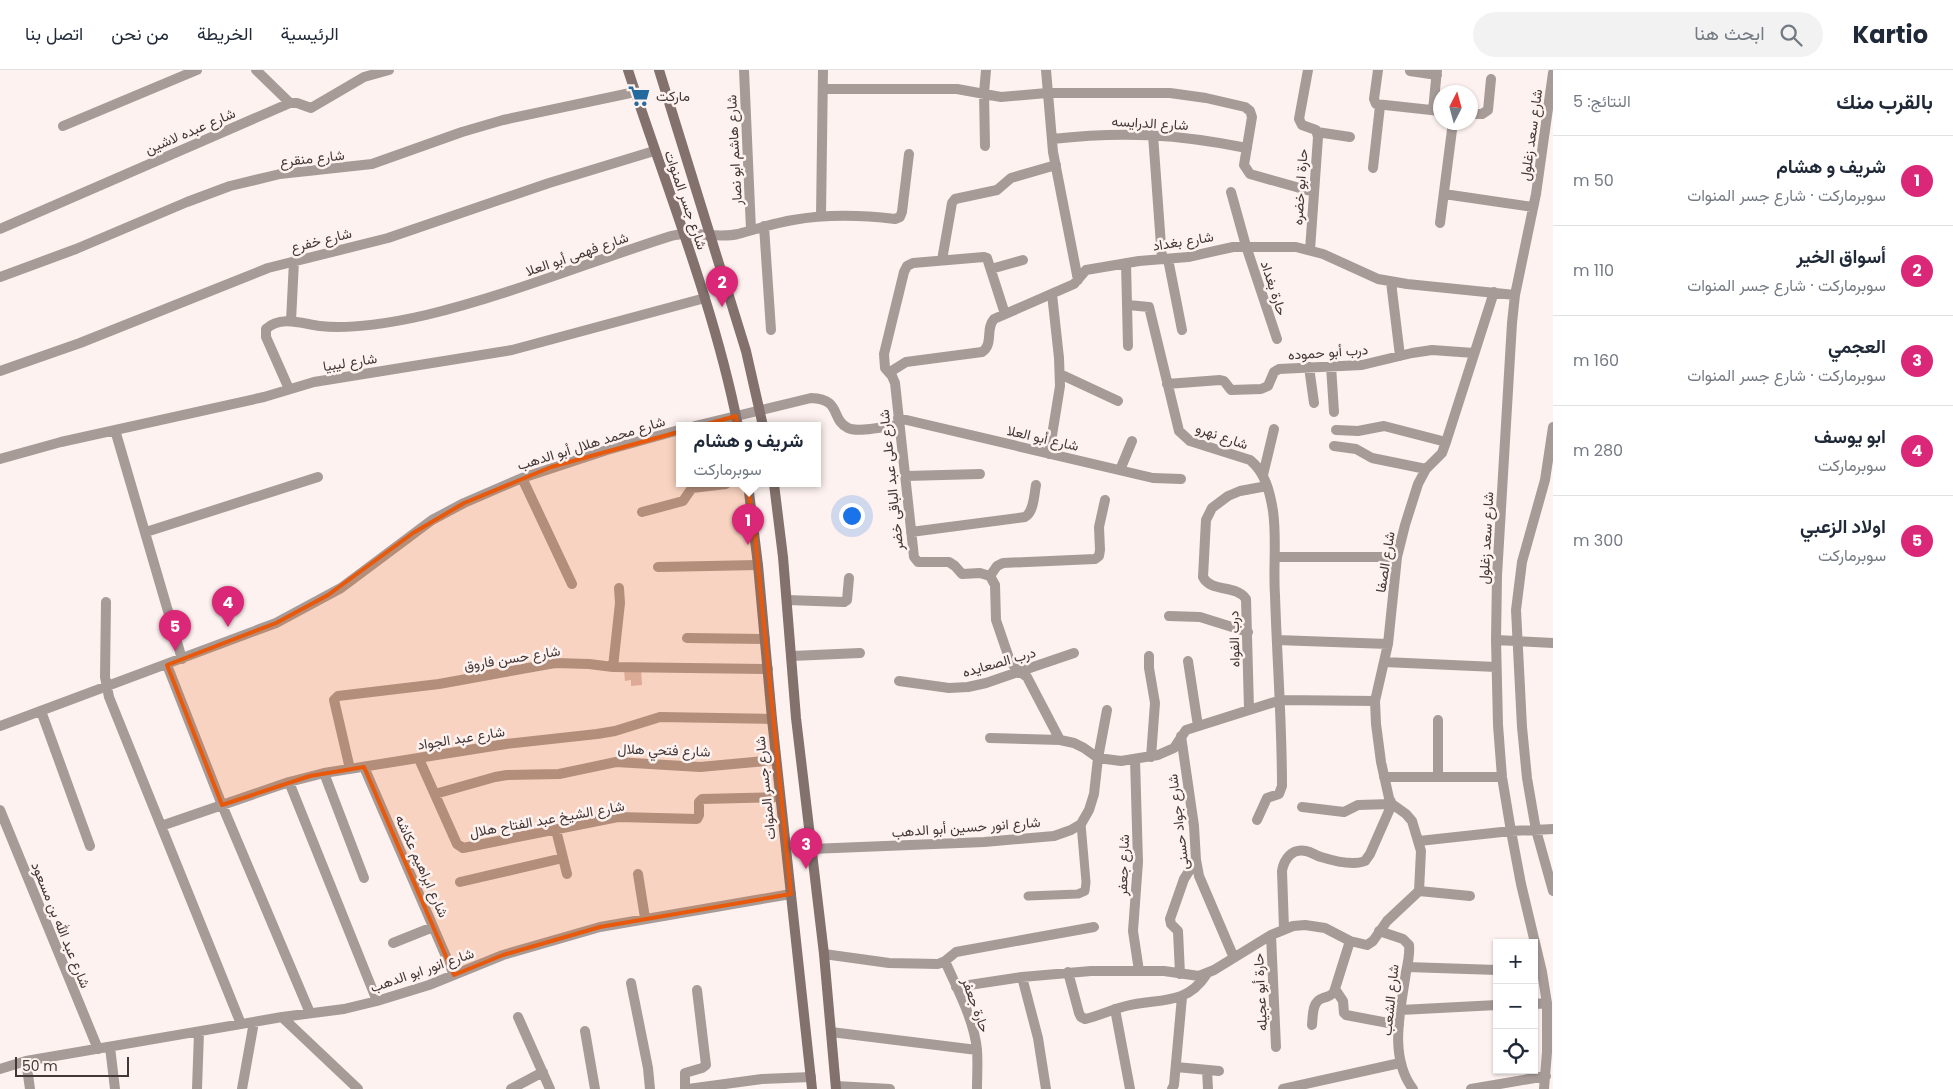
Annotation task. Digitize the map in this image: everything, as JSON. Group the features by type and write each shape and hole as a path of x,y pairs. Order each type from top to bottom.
{"street":[{"path":"63,126 197,70"},
{"path":"256,70 290,103 300,104 307,108 311,108 364,77 389,70"},
{"name":"شارع جسر المنوات","path":"628,70 705,298 737,421"},
{"name":"شارع جسر المنوات","path":"659,70 746,351 762,422"},
{"name":"شارع هاشم ابو نصار","path":"744,70 752,230"},
{"path":"821,216 823,70"},
{"path":"985,146 984,93 986,70"},
{"path":"1046,70 1052,139 1078,280"},
{"path":"1308,70 1299,119 1302,125 1314,130 1350,137"},
{"path":"1378,70 1375,103 1380,106 1433,111"},
{"path":"1410,71 1437,72 1437,85"},
{"name":"شارع سعد زغلول","path":"1532,939 1502,777 1496,667 1497,576 1509,365 1515,295 1540,173 1553,73"},
{"path":"1478,114 1488,110 1491,79"},
{"path":"823,89 957,89 1001,97 1047,93 1170,93 1206,98 1241,106 1250,111 1252,117 1244,164 1250,174 1314,192"},
{"name":"شارع منقرع","path":"0,277 76,249 230,186 280,174 372,164 462,132 503,120 635,92"},
{"name":"شارع عبده لاشين","path":"0,229 290,103"},
{"path":"1373,168 1380,106"},
{"name":"حارة ابو خضره","path":"1310,250 1314,192 1314,130"},
{"path":"1440,223 1451,130"},
{"name":"شارع الدرايسه","path":"1052,139 1091,135 1154,135 1208,140 1247,148"},
{"path":"1154,135 1165,259 1182,330"},
{"name":"شارع خفرع","path":"0,371 80,343 268,268 388,238 549,183 654,151"},
{"name":"شارع فهمى أبو العلا","path":"289,389 265,334 269,327 291,321 331,327 418,317 499,295 671,236 683,234 728,236 764,226 821,216 858,215 895,219 902,212 909,154"},
{"path":"942,260 952,205 955,199 997,190 1011,178 1056,165"},
{"name":"حارة بغداد","path":"1231,192 1246,246 1277,339"},
{"path":"1444,194 1533,207"},
{"path":"764,226 770,330"},
{"name":"شارع بغداد","path":"890,372 906,362 982,352 989,344 991,322 997,317 1074,284 1086,270 1246,246 1296,246 1323,254 1364,274 1391,282 1515,295"},
{"name":"شارع على عبد الباقى خضر","path":"990,576 980,573 962,574 949,562 916,561 914,558 895,382 890,372 885,368 884,354 905,269 913,262 984,257 988,260 991,269"},
{"path":"1005,314 991,269 1023,260"},
{"path":"291,321 294,261"},
{"path":"1126,263 1128,346"},
{"path":"1391,282 1400,356"},
{"name":"شارع الصفا","path":"1392,804 1384,777 1376,724 1375,701 1388,644 1397,557 1418,484 1426,469 1442,452 1446,442 1494,292"},
{"path":"1049,454 1059,398 1060,374 1052,294"},
{"name":"شارع ليبيا","path":"0,459 61,442 264,397 340,377 512,350 705,298"},
{"name":"شارع نهرو","path":"1128,305 1149,307 1176,422 1184,437 1190,441 1250,460 1263,475 1267,486 1273,512 1281,700 1281,792 1277,796 1268,798 1257,820"},
{"name":"درب أبو حموده","path":"1167,384 1220,380 1224,381 1231,390 1261,389 1268,386 1274,372 1280,369 1362,365 1432,350 1474,354"},
{"path":"1331,366 1334,412"},
{"path":"1309,367 1314,403"},
{"path":"1060,374 1118,401"},
{"path":"737,421 760,409 811,398 821,398 828,401 843,424 850,429 855,430 898,421"},
{"name":"شارع أبو العلا","path":"898,421 1156,479 1171,477 1181,479"},
{"path":"1336,430 1358,431 1384,426 1446,442"},
{"path":"1553,427 1549,480 1520,576 1516,610 1516,641 1522,727 1536,830 1551,877 1553,891"},
{"path":"1263,475 1274,429"},
{"path":"115,430 182,659"},
{"name":"شارع محمد هلال أبو الدهب","path":"0,726 276,623 328,596 354,579 432,520 464,503 522,478 607,450 676,431"},
{"path":"1120,470 1132,441"},
{"path":"1334,446 1356,449 1372,458 1426,469"},
{"path":"906,476 980,474"},
{"path":"146,532 318,477"},
{"path":"522,478 572,584"},
{"path":"911,532 1024,517 1031,510 1036,485"},
{"name":"درب الفواه","path":"1249,709 1247,605 1243,595 1239,592 1208,583 1203,577 1206,520 1212,508 1228,496 1247,489 1267,486"},
{"path":"642,512 683,502 692,488 700,487"},
{"name":"شارع جسر المنوات","path":"748,487 812,1089"},
{"path":"774,487 787,600 796,718 824,954 836,1087 890,1089"},
{"path":"1060,740 1027,677 1011,664 996,620 995,585 990,576 997,566 1003,563 1095,560 1099,556 1100,550 1099,527 1104,500"},
{"path":"1275,557 1397,557"},
{"path":"658,567 758,565"},
{"path":"787,600 844,602 847,600 849,578"},
{"path":"613,668 620,603 619,588"},
{"path":"106,602 105,667 110,700 241,1024"},
{"path":"1169,616 1188,615 1200,617 1248,632"},
{"path":"687,638 765,639"},
{"path":"1277,640 1388,644"},
{"path":"1496,640 1553,643"},
{"name":"درب الصعايده","path":"899,681 949,688 968,687 1074,653"},
{"path":"792,656 860,654"},
{"path":"1150,656 1149,668 1155,709 1151,756"},
{"path":"1188,661 1198,726"},
{"path":"1384,662 1496,667"},
{"name":"شارع حسن فاروق","path":"350,769 334,700 338,696 439,684 555,664 589,664 613,668 768,669"},
{"path":"167,665 222,805 310,1013"},
{"path":"990,738 1060,740 1084,748 1098,758 1110,761 1135,759 1158,755 1174,748 1186,730 1281,700 1375,701"},
{"path":"1081,824 1089,810 1094,794 1098,758 1107,710"},
{"path":"41,711 90,846"},
{"name":"شارع عبد الجواد","path":"161,826 290,782 324,773 506,744 597,734 615,731 660,717 772,719"},
{"path":"1438,720 1438,777"},
{"name":"شارع جواد حسنى","path":"1181,735 1199,876 1205,894 1234,958"},
{"name":"شارع الشيخ عبد الفتاح هلال","path":"419,759 457,844 463,848 618,817 695,819 699,817 701,800 780,797"},
{"name":"شارع جعفر","path":"1135,759 1138,862 1133,931 1138,971"},
{"name":"شارع فتحي هلال","path":"435,794 495,777 559,774 616,762 700,767 776,760"},
{"name":"شارع ابراهيم عكاشه","path":"364,767 454,975"},
{"path":"324,773 364,878"},
{"path":"1384,777 1502,777"},
{"path":"290,782 377,1001"},
{"path":"1068,972 1081,1017 1088,1018 1115,1009 1182,997 1200,984 1206,975 1271,935 1293,926 1325,928 1350,941 1367,945 1373,941 1387,922 1419,891 1422,860 1419,841 1409,817 1392,804 1358,805 1344,812 1302,807"},
{"path":"1284,929 1282,871 1284,862 1289,855 1296,851 1305,850 1320,857 1352,863 1365,861 1370,854 1392,804"},
{"name":"شارع عبد الله بن مسعود","path":"0,810 98,1049"},
{"name":"شارع انور حسين أبو الدهب","path":"811,849 1002,841 1054,836 1081,824"},
{"path":"1419,841 1511,830 1553,829"},
{"path":"556,830 567,874"},
{"path":"460,882 563,858"},
{"path":"1180,974 1178,932 1171,924 1170,919 1184,879 1196,860"},
{"path":"638,874 645,918"},
{"path":"1419,891 1470,896"},
{"name":"شارع انور ابو الدهب","path":"0,1069 26,1061 282,1017 344,1009 403,994 503,955 600,927 791,894"},
{"path":"824,954 909,964 938,964 945,962 956,952 1094,927"},
{"path":"393,943 433,928"},
{"name":"شارع الشعب","path":"1379,931 1403,939 1408,942 1410,948 1399,1025 1400,1063 1404,1075 1413,1089"},
{"name":"حارة أبو عجيله","path":"1271,935 1276,1048"},
{"path":"1312,1025 1315,1005 1321,998 1332,995 1335,989 1350,941"},
{"name":"حارة جعفر","path":"945,962 970,1020 977,1050 977,1089"},
{"path":"1407,967 1493,970"},
{"path":"956,987 1068,972 1138,971 1191,976 1206,975"},
{"name":"شارع سعد زغلول","path":"1538,972 1547,1003 1548,1027 1544,1089"},
{"path":"1022,978 1038,1038 1046,1089"},
{"path":"630,983 648,1068 650,1089"},
{"path":"1335,989 1343,1001 1344,1013 1346,1015 1399,1025"},
{"path":"696,990 706,1065 684,1073 687,1089 762,1084 811,1077"},
{"path":"1172,1089 1174,1086 1182,997"},
{"path":"1538,1004 1547,1003"},
{"path":"1401,1010 1493,1005"},
{"path":"1115,1009 1130,1089"},
{"path":"282,1017 358,1089"},
{"path":"518,1017 550,1089"},
{"path":"242,1089 254,1022"},
{"path":"585,1031 594,1089"},
{"path":"197,1089 198,1032"},
{"path":"831,1032 977,1050"},
{"path":"110,1047 115,1089"},
{"path":"26,1061 30,1089"},
{"path":"1283,1089 1400,1063"},
{"path":"1176,1067 1219,1071"},
{"path":"1207,1070 1208,1089"},
{"path":"511,1089 543,1072"},
{"path":"1471,1089 1546,1076"}],"lane":[{"path":"1028,896 1078,894 1085,891 1086,882 1081,824"}],"highlighted area":[{"path":"736,416 754,524 791,894 600,927 503,955 454,975 364,767 310,776 222,805 167,665 276,623 328,595 413,533 464,503 551,467"}],"building":[{"path":"641,669 642,685 631,686 631,680 625,681 624,670"}],"place":[{"name":"ماركت","path":"639,96"},
{"name":"أسواق الخير","path":"722,307"},
{"name":"شريف و هشام","path":"748,545"},
{"name":"ابو يوسف","path":"228,627"},
{"name":"اولاد الزعبي","path":"175,651"},
{"name":"العجمي","path":"806,869"}]}
